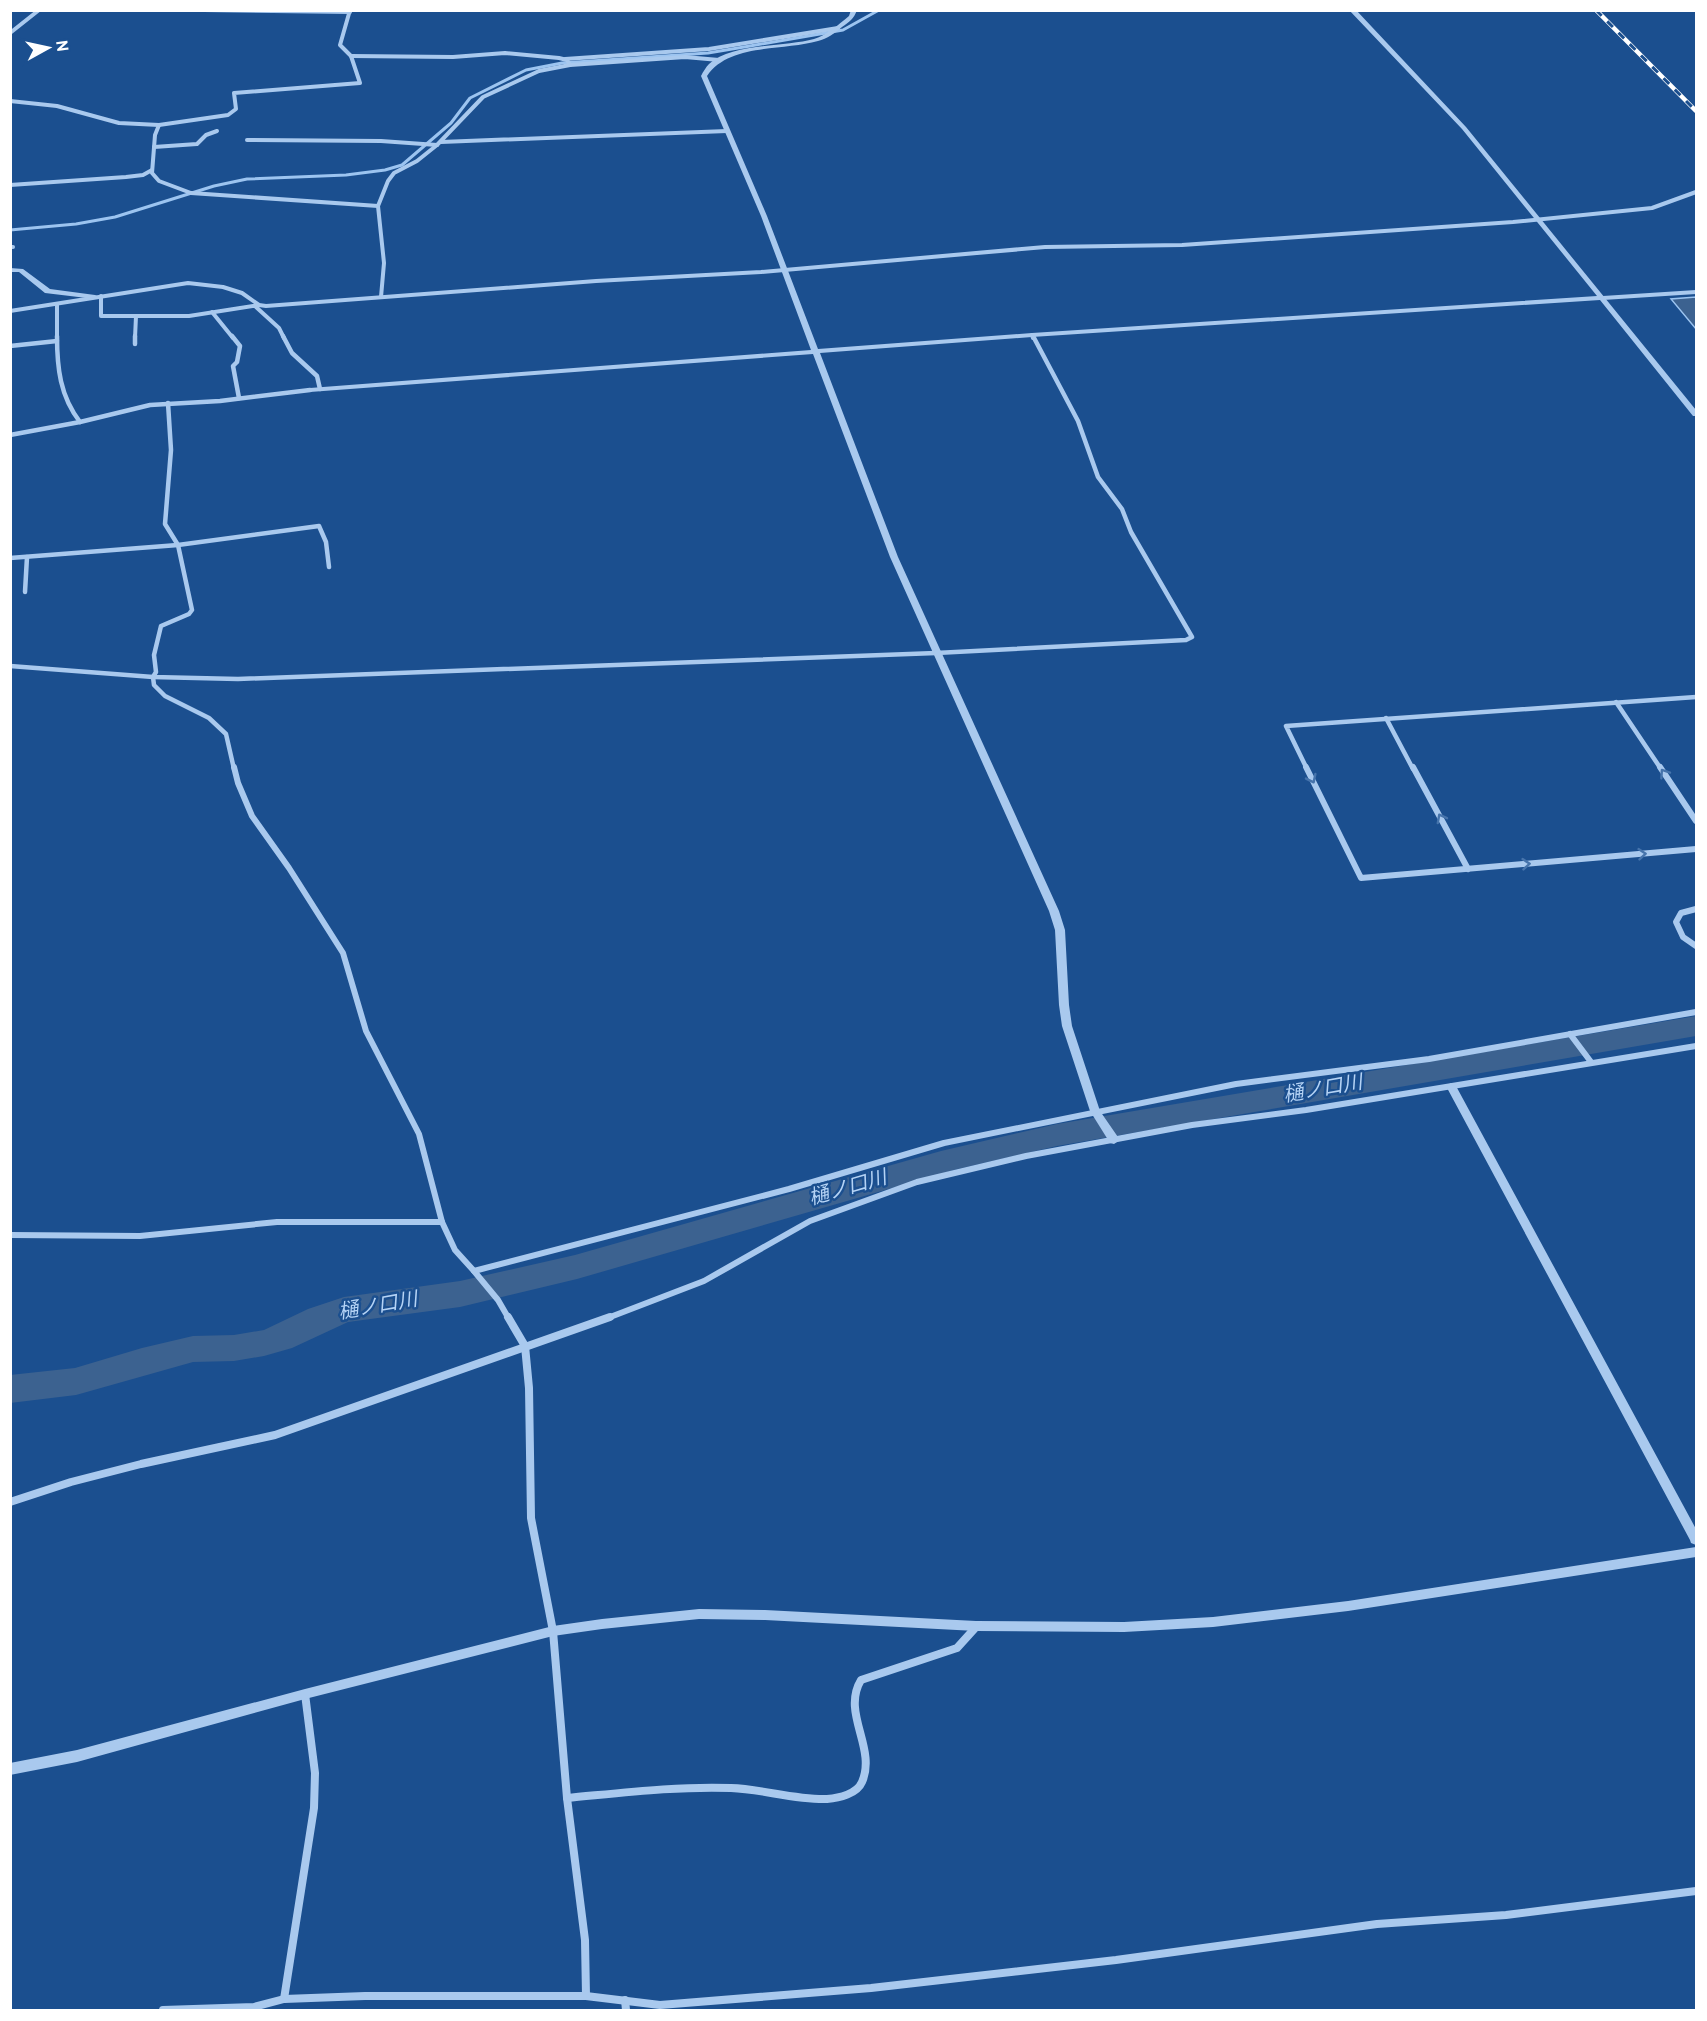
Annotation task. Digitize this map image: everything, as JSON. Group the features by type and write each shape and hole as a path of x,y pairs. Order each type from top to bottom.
{"street":[{"path":"10,33 39,10"},
{"path":"10,101 57,106 106,120 159,126 228,115 236,109 234,93 360,83 351,56 340,45 350,11 204,10"},
{"path":"854,10 852,17 834,31 808,42 746,51 718,60 706,70 704,76 817,352 894,557 936,653 1009,807 1054,911 1060,930 1067,1026 1097,1113 1112,1138"},
{"path":"1352,10 1448,110 1696,414"},
{"path":"351,56 453,57 505,53 566,59 710,49 834,31"},
{"path":"381,297 384,262 378,206 388,181 394,173 417,160 437,144 483,97 539,71 570,65 694,57 718,60"},
{"path":"566,59 570,65"},
{"path":"159,126 155,135 152,170 159,181 191,193 378,206"},
{"path":"154,147 197,144 206,135 217,131"},
{"path":"248,140 437,144 727,131"},
{"path":"10,185 126,177 143,175 152,170"},
{"path":"98,297 101,316 189,316 259,305 784,269 1045,247 1182,245 1538,220 1652,208 1696,192"},
{"path":"10,270 21,270 48,291 98,297"},
{"path":"10,311 57,305 170,284 207,284 242,293 259,305"},
{"path":"10,435 80,422 114,412 168,403 320,389 1032,335 1696,292"},
{"path":"57,305 59,371 66,404 80,422"},
{"path":"259,305 256,307 279,328 291,352 317,376 320,389"},
{"path":"212,312 240,346 237,362 233,366 239,398"},
{"path":"135,344 136,316"},
{"path":"10,666 153,677 274,678 1140,644 1186,640 1192,637 1131,532 1122,507 1099,478 1078,422 1052,379 1032,335"},
{"path":"10,346 57,341"},
{"path":"168,403 171,450 165,524 178,545 192,610 189,614 161,626 154,655 156,672 153,677 154,685 165,696 209,718 226,734 238,783 252,816 334,936 349,968 366,1031 419,1134 442,1222 455,1250 498,1300 525,1346 529,1388 531,1518 553,1631 567,1798 585,1940 586,1996"},
{"path":"10,558 178,545 319,526 326,542 329,567"},
{"path":"25,592 27,557"},
{"path":"1696,698 1286,726 1361,878 1696,849"},
{"path":"1616,702 1696,821"},
{"path":"1386,718 1468,869"},
{"path":"1696,909 1680,914 1676,922 1683,937 1696,945"},
{"path":"477,1275 789,1189 944,1143 1236,1083 1429,1059 1572,1036 1696,1012"},
{"path":"1572,1036 1589,1061"},
{"path":"10,1502 71,1482 141,1464 275,1435 408,1390 525,1346 643,1306 704,1281 810,1221 917,1182 1112,1138 1306,1110 1589,1061 1696,1046"},
{"path":"1451,1086 1696,1540"},
{"path":"10,1235 141,1236 277,1221 442,1222"},
{"path":"10,1769 77,1756 305,1694 553,1631 602,1624 699,1614 765,1615 976,1626 1124,1627 1213,1622 1348,1606 1696,1552"},
{"path":"567,1798 634,1792 733,1788 802,1798 830,1799 853,1793 862,1781 865,1766 853,1698 856,1686 861,1680 957,1648 976,1626"},
{"path":"284,1999 314,1808 315,1773 305,1694"},
{"path":"163,2010 254,2009 284,1999 365,1996 586,1996 626,2005 660,2005 871,1988 1116,1960 1377,1924 1506,1915 1696,1891"}],"water":[{"path":"1696,297 1696,329 1671,299"}],"waterway":[{"path":"10,230 76,224 115,217 214,186 247,179 346,175 385,170 402,165 451,123 470,98 526,70 562,63 708,53 750,46 843,30 879,10"},
{"name":"樋ノ口川","path":"10,1389 76,1381 142,1361 193,1349 234,1348 264,1343 279,1339 321,1318 344,1310 460,1294 577,1267 953,1159 1057,1135 1696,1026"}],"railway":[{"path":"1596,10 1696,111"}]}
